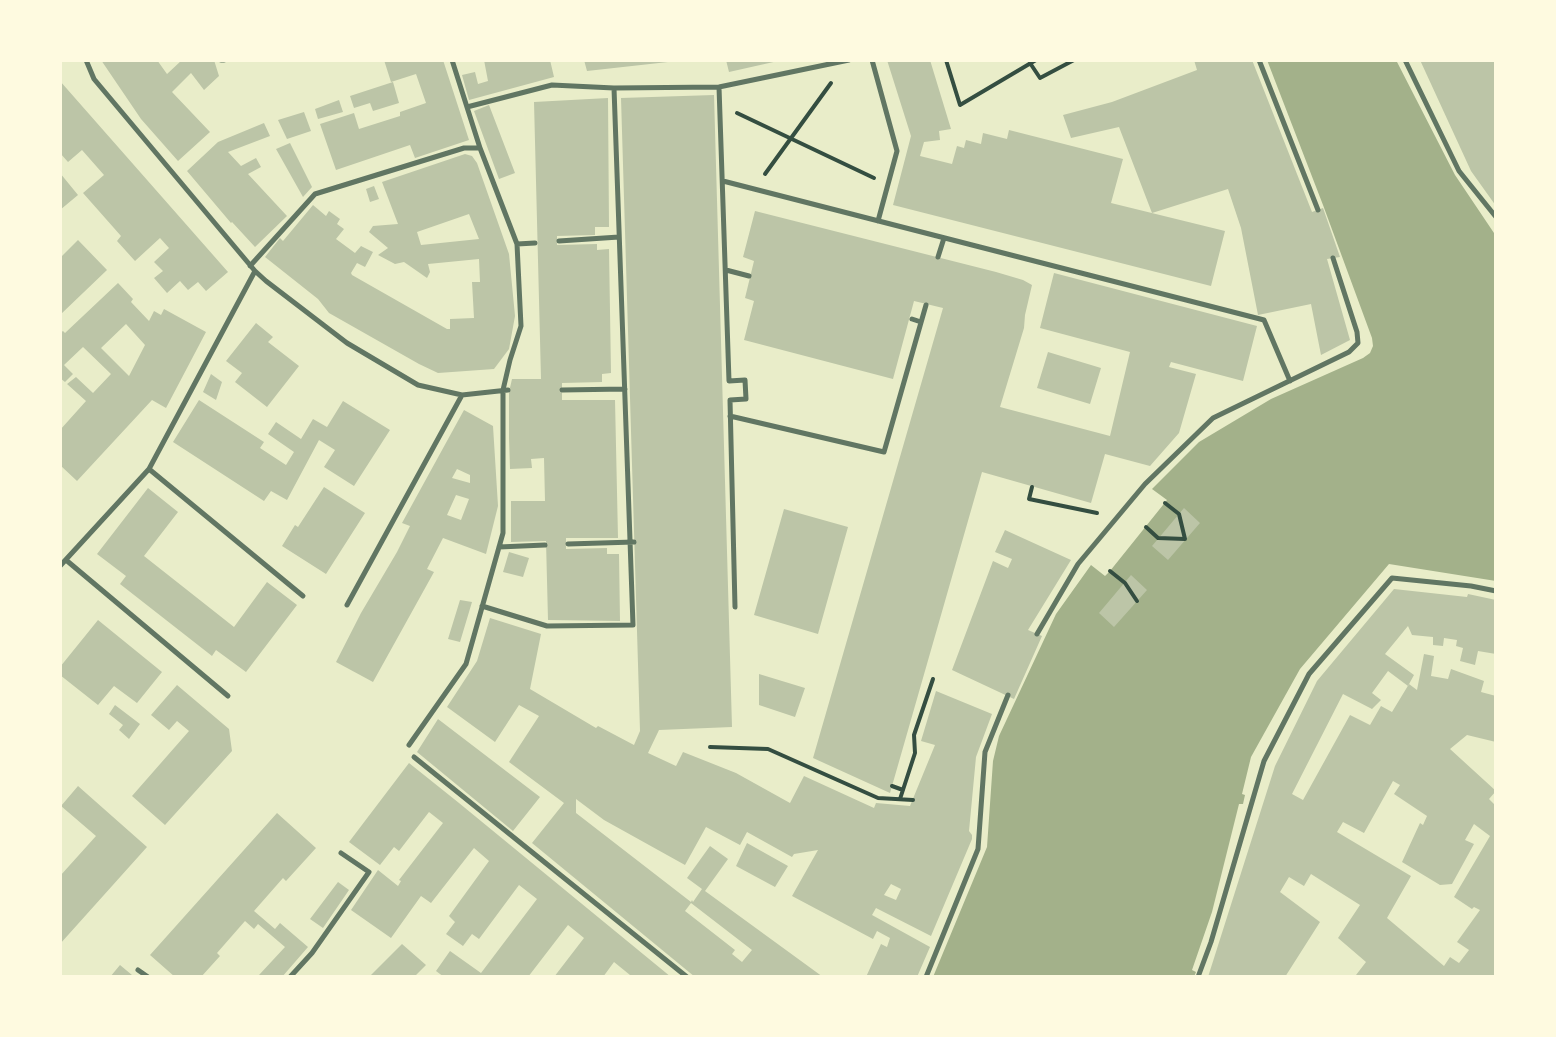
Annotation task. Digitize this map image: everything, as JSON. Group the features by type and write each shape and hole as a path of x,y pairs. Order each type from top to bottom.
{"street":[{"path":"86,60 94,79 255,271 347,343 418,385 462,395 506,390"},
{"path":"409,745 466,664 503,533 506,390 521,326 517,244 480,148 452,60"},
{"path":"467,107 552,86 719,87 848,60"},
{"path":"872,60 897,152 878,221"},
{"path":"1259,60 1318,210"},
{"path":"1405,60 1459,171 1496,218"},
{"path":"719,87 718,128 723,181 729,381 745,380 746,399 730,400 730,543 735,608"},
{"path":"482,606 547,626 633,625 622,253 619,237 618,131 614,88"},
{"path":"250,266 315,194 464,148 480,148"},
{"path":"723,181 1264,320 1290,381"},
{"path":"559,241 619,237"},
{"path":"938,257 944,238"},
{"path":"517,244 535,243"},
{"path":"718,252 726,252"},
{"path":"1037,634 1078,564 1145,484 1213,418 1349,352 1358,344 1357,332 1333,258"},
{"path":"726,270 749,276"},
{"path":"60,566 149,469 255,271"},
{"path":"730,416 884,452 926,304"},
{"path":"912,319 921,322"},
{"path":"721,340 728,339"},
{"path":"562,390 625,389"},
{"path":"347,604 462,395"},
{"path":"149,469 303,596"},
{"path":"567,544 632,542"},
{"path":"499,547 545,545"},
{"path":"66,560 228,696"},
{"path":"1198,977 1211,942 1264,761 1309,674 1392,578 1471,586 1496,591"},
{"path":"926,977 978,849 985,752 1008,695"},
{"path":"414,757 687,977"},
{"path":"290,977 312,953 369,872 341,853"},
{"path":"138,970 148,977"}],"path":[{"path":"754,189 848,60"},
{"path":"946,60 960,105 1036,60"},
{"path":"1030,63 1040,78 1074,60"},
{"path":"720,105 888,185"},
{"path":"1032,487 1029,499 1091,512"},
{"path":"1146,527 1158,538 1185,539 1179,514 1165,503"},
{"path":"1110,571 1125,583 1137,601"},
{"path":"900,799 915,753 914,735 933,679"},
{"path":"710,747 768,749 878,798 912,800"},
{"path":"892,786 903,790"}],"shaded area":[{"path":"1267,60 1396,60 1455,175 1496,236 1496,581 1389,564 1300,669 1251,757 1242,794 1245,795 1243,804 1239,804 1212,912 1192,970 1196,972 1194,977 933,977 987,847 993,761 999,736 1056,614 1091,565 1105,576 1110,571 1167,500 1152,489 1199,442 1271,399 1363,358 1370,353 1373,346 1323,205"}],"building":[{"path":"101,60 157,60 167,74 182,60 214,60 219,76 204,90 191,73 172,92 210,132 178,161 141,119"},
{"path":"384,60 443,60 469,140 415,158 410,145 336,170 320,124 354,113 359,129 400,116 400,112 426,103 416,74 391,82"},
{"path":"484,60 550,60 554,77 469,100 462,75 475,72 478,84 488,81"},
{"path":"584,60 668,60 668,62 587,71"},
{"path":"726,60 778,60 778,61 729,72"},
{"path":"887,60 930,60 951,129 939,131 940,140 924,142 920,156 952,164 957,146 964,148 966,140 981,144 983,133 1007,139 1009,130 1123,159 1111,203 1225,231 1211,286 893,205 911,136"},
{"path":"1194,60 1252,60 1312,212 1323,208 1340,257 1327,259 1350,340 1321,355 1311,304 1258,315 1241,228 1228,189 1152,213 1119,127 1071,138 1063,115 1112,102 1197,70"},
{"path":"1420,60 1496,60 1496,206 1471,171"},
{"path":"60,81 228,272 206,291 198,282 188,290 180,281 167,293 154,278 163,271 154,262 169,248 160,238 135,261 117,241 121,236 83,193 104,175 82,150 68,162 60,153"},
{"path":"393,82 399,103 373,111 370,103 354,108 350,96"},
{"path":"714,95 732,727 659,730 648,753 676,766 683,752 736,773 790,803 804,776 874,808 876,803 910,806 935,745 921,741 936,691 992,714 976,757 969,831 972,839 931,936 876,908 872,915 930,947 917,977 866,977 881,944 887,947 890,938 877,931 873,939 792,896 818,850 794,854 792,857 747,832 740,845 706,827 685,865 604,820 576,799 576,813 691,902 702,889 687,878 710,846 728,859 705,891 823,977 695,977 532,843 564,803 509,762 539,716 519,705 495,742 447,707 477,661 490,618 541,634 530,689 596,728 598,726 634,745 640,731 621,98","holes":["891,884 901,889 896,900 884,895","691,903 752,950 742,962 732,954 735,950 685,911"]},
{"path":"608,98 609,227 595,227 595,235 557,236 557,245 597,244 597,250 609,249 611,373 602,374 602,382 562,383 562,400 615,400 618,538 566,538 566,549 607,548 607,554 619,554 620,621 548,620 546,541 511,542 511,501 545,501 544,458 531,459 532,468 510,469 509,438 509,392 512,379 541,379 534,102"},
{"path":"339,100 343,112 318,119 315,109"},
{"path":"489,105 515,173 499,179 474,111"},
{"path":"304,112 311,131 287,139 278,120"},
{"path":"264,123 270,136 228,152 241,166 256,158 261,167 248,174 287,216 255,247 231,223 187,171 218,142"},
{"path":"290,143 312,187 303,197 276,149"},
{"path":"465,154 472,156 477,163 509,254 515,316 509,349 494,369 438,373 419,364 329,313 318,299 265,257 280,238 283,241 313,205 326,216 329,211 340,219 337,224 344,229 336,239 355,253 361,246 373,252 365,267 357,263 352,275 447,329 450,329 450,319 474,318 472,282 480,282 479,259 428,264 430,272 427,278 404,262 395,264 378,255 388,248 369,232 373,226 398,224 382,182","holes":["469,214 479,239 421,245 417,232"]},
{"path":"60,173 78,195 60,210"},
{"path":"374,186 379,199 370,202 366,189"},
{"path":"755,211 996,272 1032,285 1024,328 1000,407 1110,436 1130,352 1040,328 1054,273 1257,326 1243,381 1171,362 1169,367 1196,374 1179,433 1150,466 1105,454 1091,503 982,472 890,793 813,758 943,308 914,301 893,379 744,340 754,301 745,298 754,261 743,257"},
{"path":"78,240 107,270 60,315 60,258"},
{"path":"118,283 133,299 131,302 149,321 154,311 161,315 164,309 206,332 166,408 152,400 77,481 60,465 60,430 86,401 67,384 76,377 93,393 111,374 83,347 64,365 73,374 65,382 60,378 60,333 63,331 65,333","holes":["126,324 145,345 129,376 101,348"]},
{"path":"256,323 273,337 268,342 299,366 267,407 235,382 242,373 226,361"},
{"path":"1048,352 1101,368 1090,404 1037,388"},
{"path":"211,374 222,382 216,400 203,392"},
{"path":"199,400 264,442 260,448 286,465 294,452 268,434 276,422 301,439 313,419 327,427 343,401 390,430 354,486 324,467 335,450 319,440 287,500 271,491 264,501 173,442"},
{"path":"464,410 493,426 498,506 486,554 443,538 427,569 434,572 373,682 336,662 410,526 402,523","holes":["457,469 470,475 470,483 452,478","456,495 469,499 461,520 447,515"]},
{"path":"324,487 365,513 326,574 282,546 295,525 298,527"},
{"path":"148,488 178,512 144,556 234,627 267,582 297,605 246,672 216,650 212,656 120,584 126,576 97,554"},
{"path":"1184,508 1200,523 1168,560 1152,546"},
{"path":"784,509 848,527 818,634 754,615"},
{"path":"1005,530 1071,560 1028,630 1042,636 1014,699 952,670 993,561 1008,568 1012,559 995,552"},
{"path":"509,552 529,558 523,577 503,572"},
{"path":"1131,575 1147,590 1114,627 1099,613"},
{"path":"1394,589 1467,597 1468,594 1496,600 1496,654 1478,651 1475,665 1460,661 1463,648 1456,646 1457,640 1444,638 1443,646 1433,645 1433,637 1412,635 1408,626 1385,654 1414,675 1409,684 1417,690 1424,654 1434,656 1431,676 1448,679 1451,669 1484,681 1481,692 1496,696 1496,742 1467,735 1450,749 1496,791 1489,799 1496,806 1496,977 1359,977 1356,975 1366,962 1338,938 1360,905 1311,874 1304,886 1289,877 1280,892 1320,922 1285,977 1208,977 1275,766 1317,681","holes":["1388,671 1408,686 1392,712 1381,706 1370,725 1350,715 1303,800 1292,794 1343,694 1372,709 1381,700 1372,693","1393,781 1400,785 1394,794 1427,816 1423,825 1420,823 1402,862 1440,885 1452,884 1474,844 1465,840 1474,824 1490,836 1454,897 1472,909 1474,907 1480,910 1457,942 1469,950 1459,963 1450,957 1444,966 1387,918 1411,876 1337,832 1343,822 1364,833"]},
{"path":"460,600 472,602 460,642 448,639"},
{"path":"98,620 162,672 137,703 114,686 98,705 60,675 60,667"},
{"path":"759,674 805,688 795,717 759,705"},
{"path":"177,685 229,729 232,751 165,825 132,796 189,731 177,721 169,730 151,715"},
{"path":"115,705 140,724 129,739 119,730 123,725 109,714"},
{"path":"438,719 540,797 513,831 417,752"},
{"path":"409,763 671,977 629,977 630,975 614,962 603,977 554,977 584,938 568,925 528,977 444,977 436,971 450,951 481,973 537,899 519,885 479,939 472,934 463,946 446,934 455,922 449,916 489,861 474,848 431,903 421,896 391,938 351,910 378,870 398,886 401,881 399,880 443,823 429,812 399,851 394,847 380,865 349,842"},
{"path":"78,786 147,847 60,944 60,876 96,836 61,806"},
{"path":"277,813 316,848 286,881 283,878 254,911 275,929 280,923 308,947 282,977 260,977 259,975 285,947 258,924 254,929 245,921 217,953 220,956 201,977 175,977 150,955"},
{"path":"747,843 788,866 775,887 736,866"},
{"path":"338,882 349,890 323,928 310,919"},
{"path":"402,944 426,965 414,977 369,977"},
{"path":"120,965 132,975 135,977 110,977"}]}
